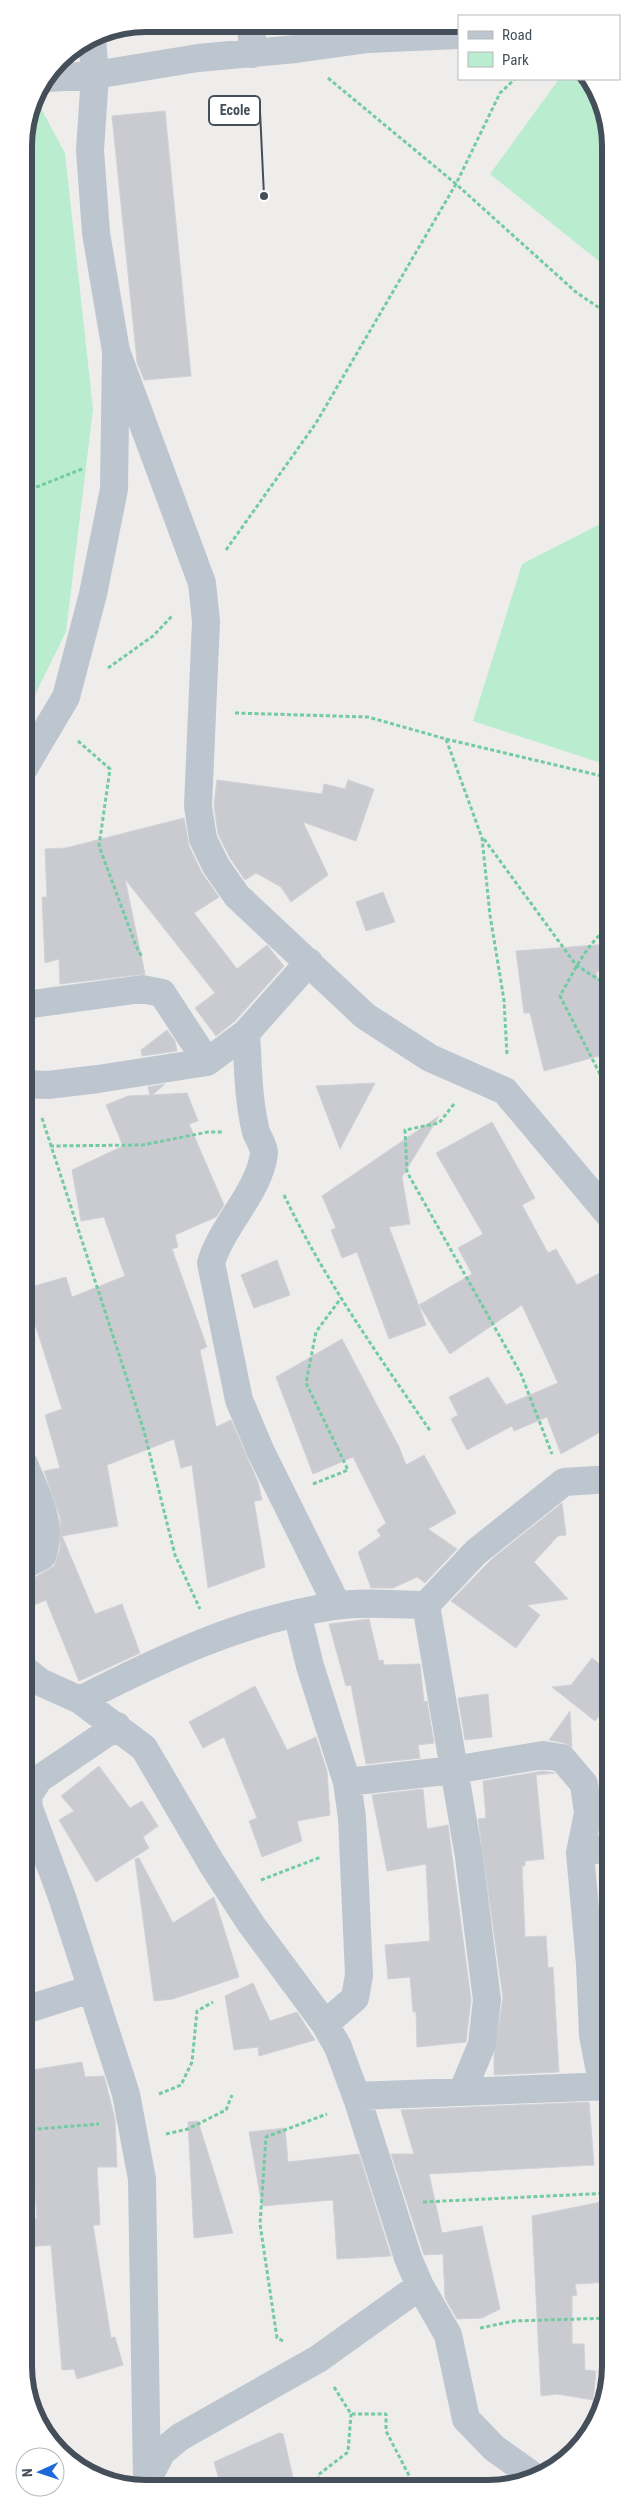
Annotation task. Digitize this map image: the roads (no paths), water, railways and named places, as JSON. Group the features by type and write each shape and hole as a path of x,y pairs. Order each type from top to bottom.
{"street":[{"path":"252,32 254,54"},
{"path":"56,77 95,75 198,58 296,50 367,32 458,35"},
{"path":"33,753 59,708 93,594 114,489 116,351 96,233 90,150 95,75 93,46"},
{"path":"116,351 202,583 206,621 198,806 203,839 216,866 237,896 365,1016 430,1058 505,1091 602,1206"},
{"path":"33,1084 98,1079 207,1062 246,1033 309,962"},
{"path":"33,1004 142,989 162,993 207,1062"},
{"path":"246,1033 250,1091 260,1142 260,1168 248,1194 214,1250 211,1263 238,1400 337,1605"},
{"path":"80,1700 156,1661 214,1639 297,1613 337,1605 426,1605 476,1552 564,1482 602,1480"},
{"path":"32,1488 47,1529 47,1544 42,1556 32,1561"},
{"path":"426,1605 469,1857 487,2000 482,2044 462,2090"},
{"path":"297,1613 310,1666 347,1782 352,1818 359,1975 355,1998 325,2024"},
{"path":"32,1676 40,1682 80,1700 144,1748 230,1891 275,1959 325,2024 338,2047 357,2099 393,2204 408,2258 420,2286 448,2334 466,2419 494,2448 528,2472"},
{"path":"32,1789 39,1779 117,1726"},
{"path":"347,1782 454,1770 543,1755 562,1758 584,1784 588,1813 580,1853 590,1964 593,2035 602,2068"},
{"path":"32,1817 62,1897 132,2123 142,2180 146,2480"},
{"path":"580,1853 602,1849"},
{"path":"32,2008 91,1989"},
{"path":"357,2099 462,2090 602,2086"},
{"path":"148,2480 162,2452 180,2437 318,2359 420,2286"}],"place":[{"name":"Ecole","path":"264,196"}]}
